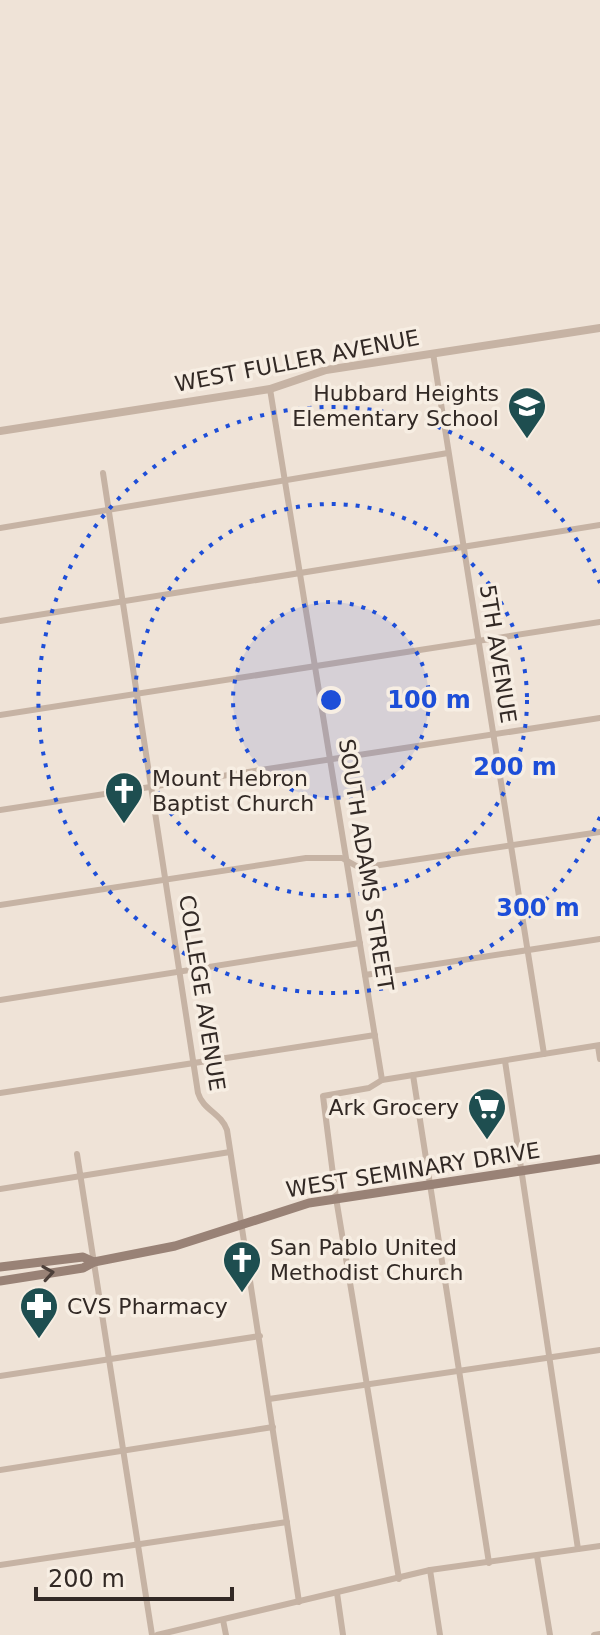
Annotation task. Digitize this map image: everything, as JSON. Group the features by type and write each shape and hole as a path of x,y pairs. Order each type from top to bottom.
{"main road":[{"name":"WEST SEMINARY DRIVE","path":"0,1281 83,1268 94,1262 163,1249 241,1222 336,1198 600,1159"},
{"name":"WEST SEMINARY DRIVE","path":"0,1267 83,1257 94,1262"}],"street":[{"name":"WEST FULLER AVENUE","path":"0,431 270,389 326,370 600,328"},
{"name":"5TH AVENUE","path":"433,353 544,1054"},
{"name":"SOUTH ADAMS STREET","path":"270,389 382,1080"},
{"path":"0,528 448,453"},
{"name":"COLLEGE AVENUE","path":"103,473 193,1063 202,1105 224,1122 230,1152 299,1602"},
{"path":"0,621 600,525"},
{"path":"0,715 600,622"},
{"path":"0,810 600,718"},
{"path":"0,905 326,856 342,858 360,868 600,832"},
{"path":"365,975 600,939"},
{"path":"0,1000 360,943"},
{"path":"0,1093 375,1035"},
{"path":"399,1579 322,1102 326,1093 369,1088 382,1080 544,1054 599,1046 600,1059"},
{"path":"505,1061 578,1549"},
{"path":"413,1075 489,1563"},
{"path":"0,1189 230,1152"},
{"path":"77,1154 155,1635 430,1570 600,1546"},
{"path":"0,1376 260,1336"},
{"path":"269,1399 600,1350"},
{"path":"0,1470 273,1427"},
{"path":"0,1565 287,1522"},
{"path":"537,1556 550,1635"},
{"path":"430,1570 440,1635"},
{"path":"337,1593 343,1635"},
{"path":"223,1620 226,1635"}],"place":[{"name":"Hubbard Heights Elementary School","path":"527,440"},
{"name":"Mount Hebron Baptist Church","path":"124,825"},
{"name":"Ark Grocery","path":"487,1141"},
{"name":"San Pablo United Methodist Church","path":"242,1294"},
{"name":"CVS Pharmacy","path":"39,1340"}]}
